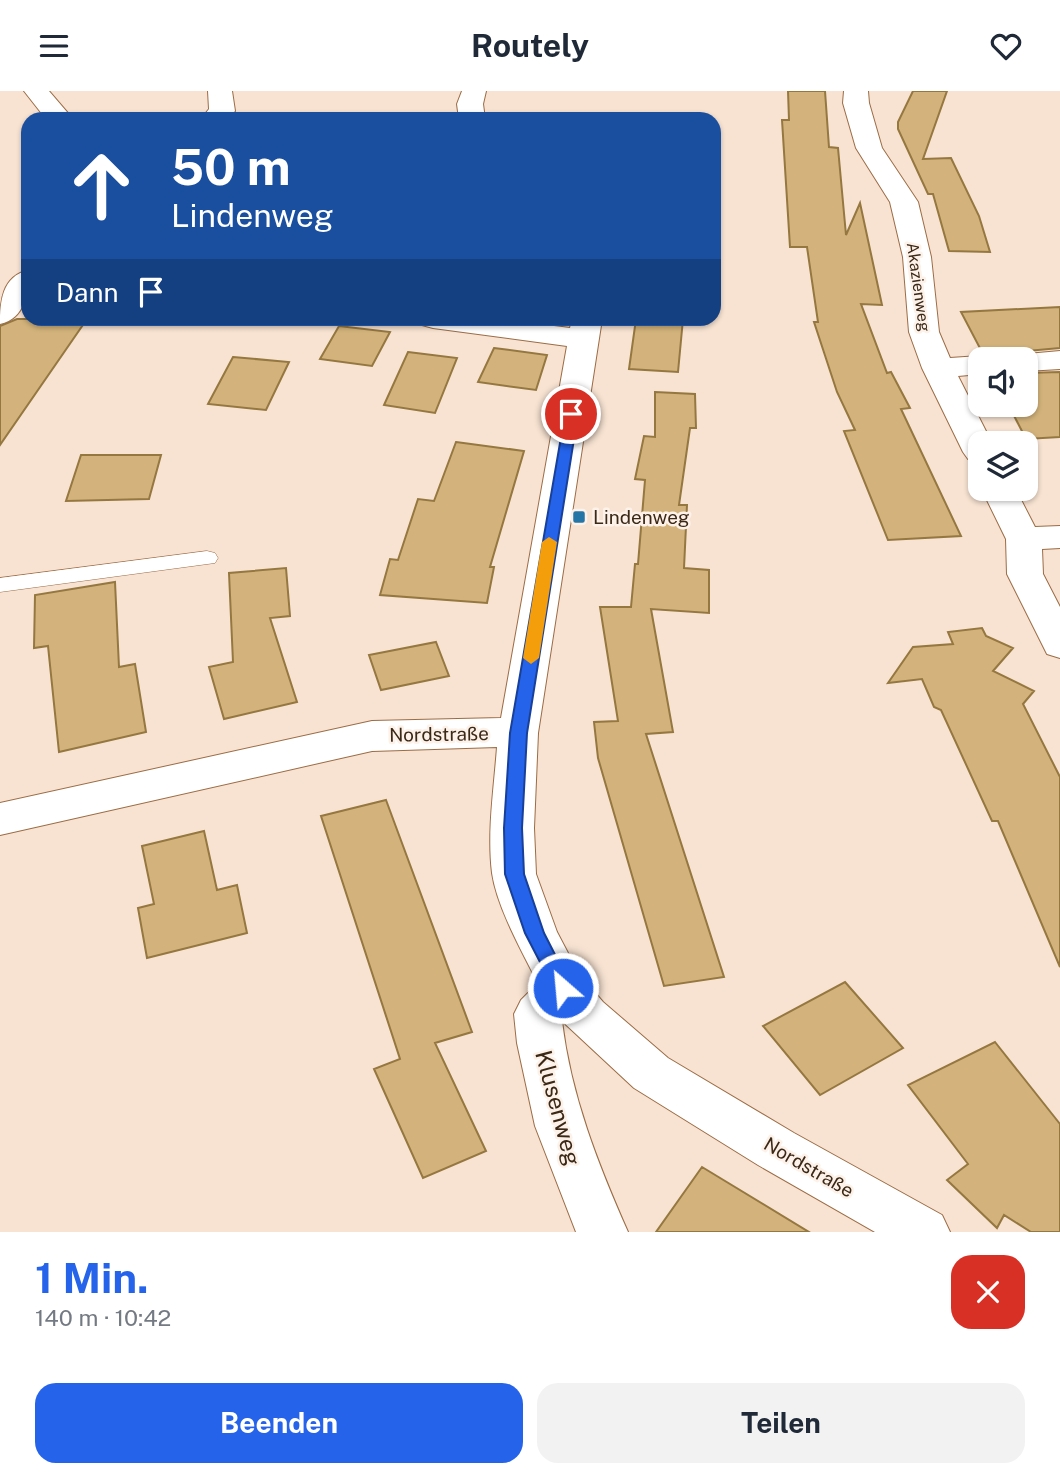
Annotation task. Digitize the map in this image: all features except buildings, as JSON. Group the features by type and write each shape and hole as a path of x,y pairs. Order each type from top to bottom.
{"street":[{"path":"36,91 54,112"},
{"path":"220,91 221,112"},
{"path":"471,112 470,104 474,91"},
{"name":"Akazienweg","path":"856,91 856,103 869,148 904,202 917,257 924,332 938,368 970,431"},
{"path":"0,315 21,288"},
{"path":"519,733 586,329 540,326"},
{"path":"1038,361 1060,360"},
{"path":"938,368 968,366"},
{"path":"1005,501 1024,539 1025,573 1060,645"},
{"path":"1024,539 1060,537"},
{"name":"Nordstraße","path":"0,819 372,736 452,732 519,733 513,828 514,874 534,933 563,988 586,1016 651,1073 776,1149 924,1232"},
{"name":"Klusenweg","path":"563,988 538,1014 541,1055 568,1155 601,1232"}],"lane":[{"path":"0,585 207,558"}],"slow traffic":[{"path":"531,658 549,542"}],"place":[{"name":"Lindenweg","path":"579,517"}],"route":[{"path":"563,988 534,933 514,874 513,828 519,733 571,414"}]}
